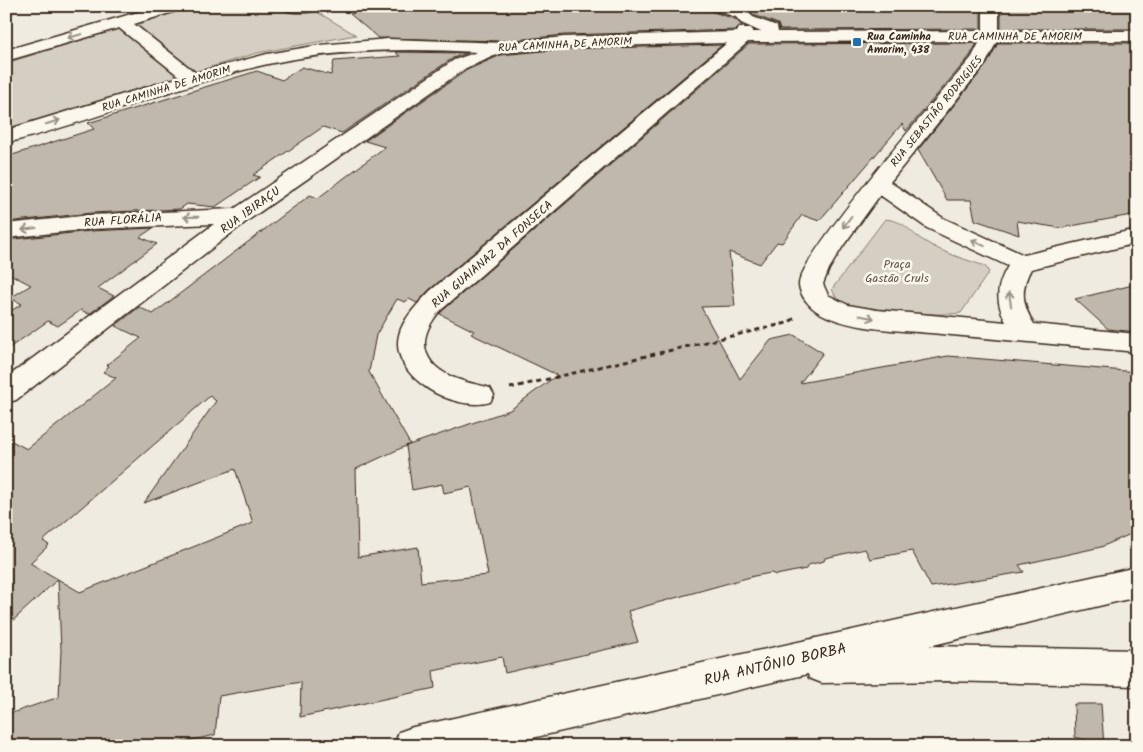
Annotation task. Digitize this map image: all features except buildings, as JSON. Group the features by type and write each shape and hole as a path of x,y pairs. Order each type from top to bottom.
{"street":[{"path":"6,56 177,6"},
{"path":"287,6 314,6"},
{"path":"717,6 745,19"},
{"name":"RUA SEBASTIÃO RODRIGUES","path":"878,184 980,59 991,36 991,6"},
{"name":"RUA CAMINHA DE AMORIM","path":"6,136 193,79 267,59 320,50 388,44 435,44 505,48 745,19 788,37 1137,36"},
{"name":"RUA GUAIANAZ DA FONSECA","path":"480,395 451,388 420,367 413,355 412,336 420,318 439,297 745,19"},
{"path":"122,22 193,79"},
{"name":"RUA IBIRAÇU","path":"6,393 239,216 460,64 484,53 505,48"},
{"path":"1137,236 1022,263 935,223 878,184 860,205 814,270 810,283 820,303 850,314 876,319 1137,343"},
{"name":"RUA FLORÁLIA","path":"6,232 91,222 239,216"},
{"path":"1022,263 1013,276 1009,290 1011,307 1026,333"},
{"name":"RUA ANTÔNIO BORBA","path":"413,746 1137,582"},
{"path":"768,666 947,664 1137,668"}],"path":[{"path":"480,395 787,323 820,303"}],"green space":[{"path":"194,6 307,6 356,35 257,53 6,129 6,63"},
{"name":"Praça Gastão Cruls","path":"885,219 903,224 918,237 939,249 985,266 989,272 961,313 918,314 879,311 861,309 839,302 832,289"}],"place":[{"name":"Rua Caminha Amorim, 438","path":"857,42"}]}
